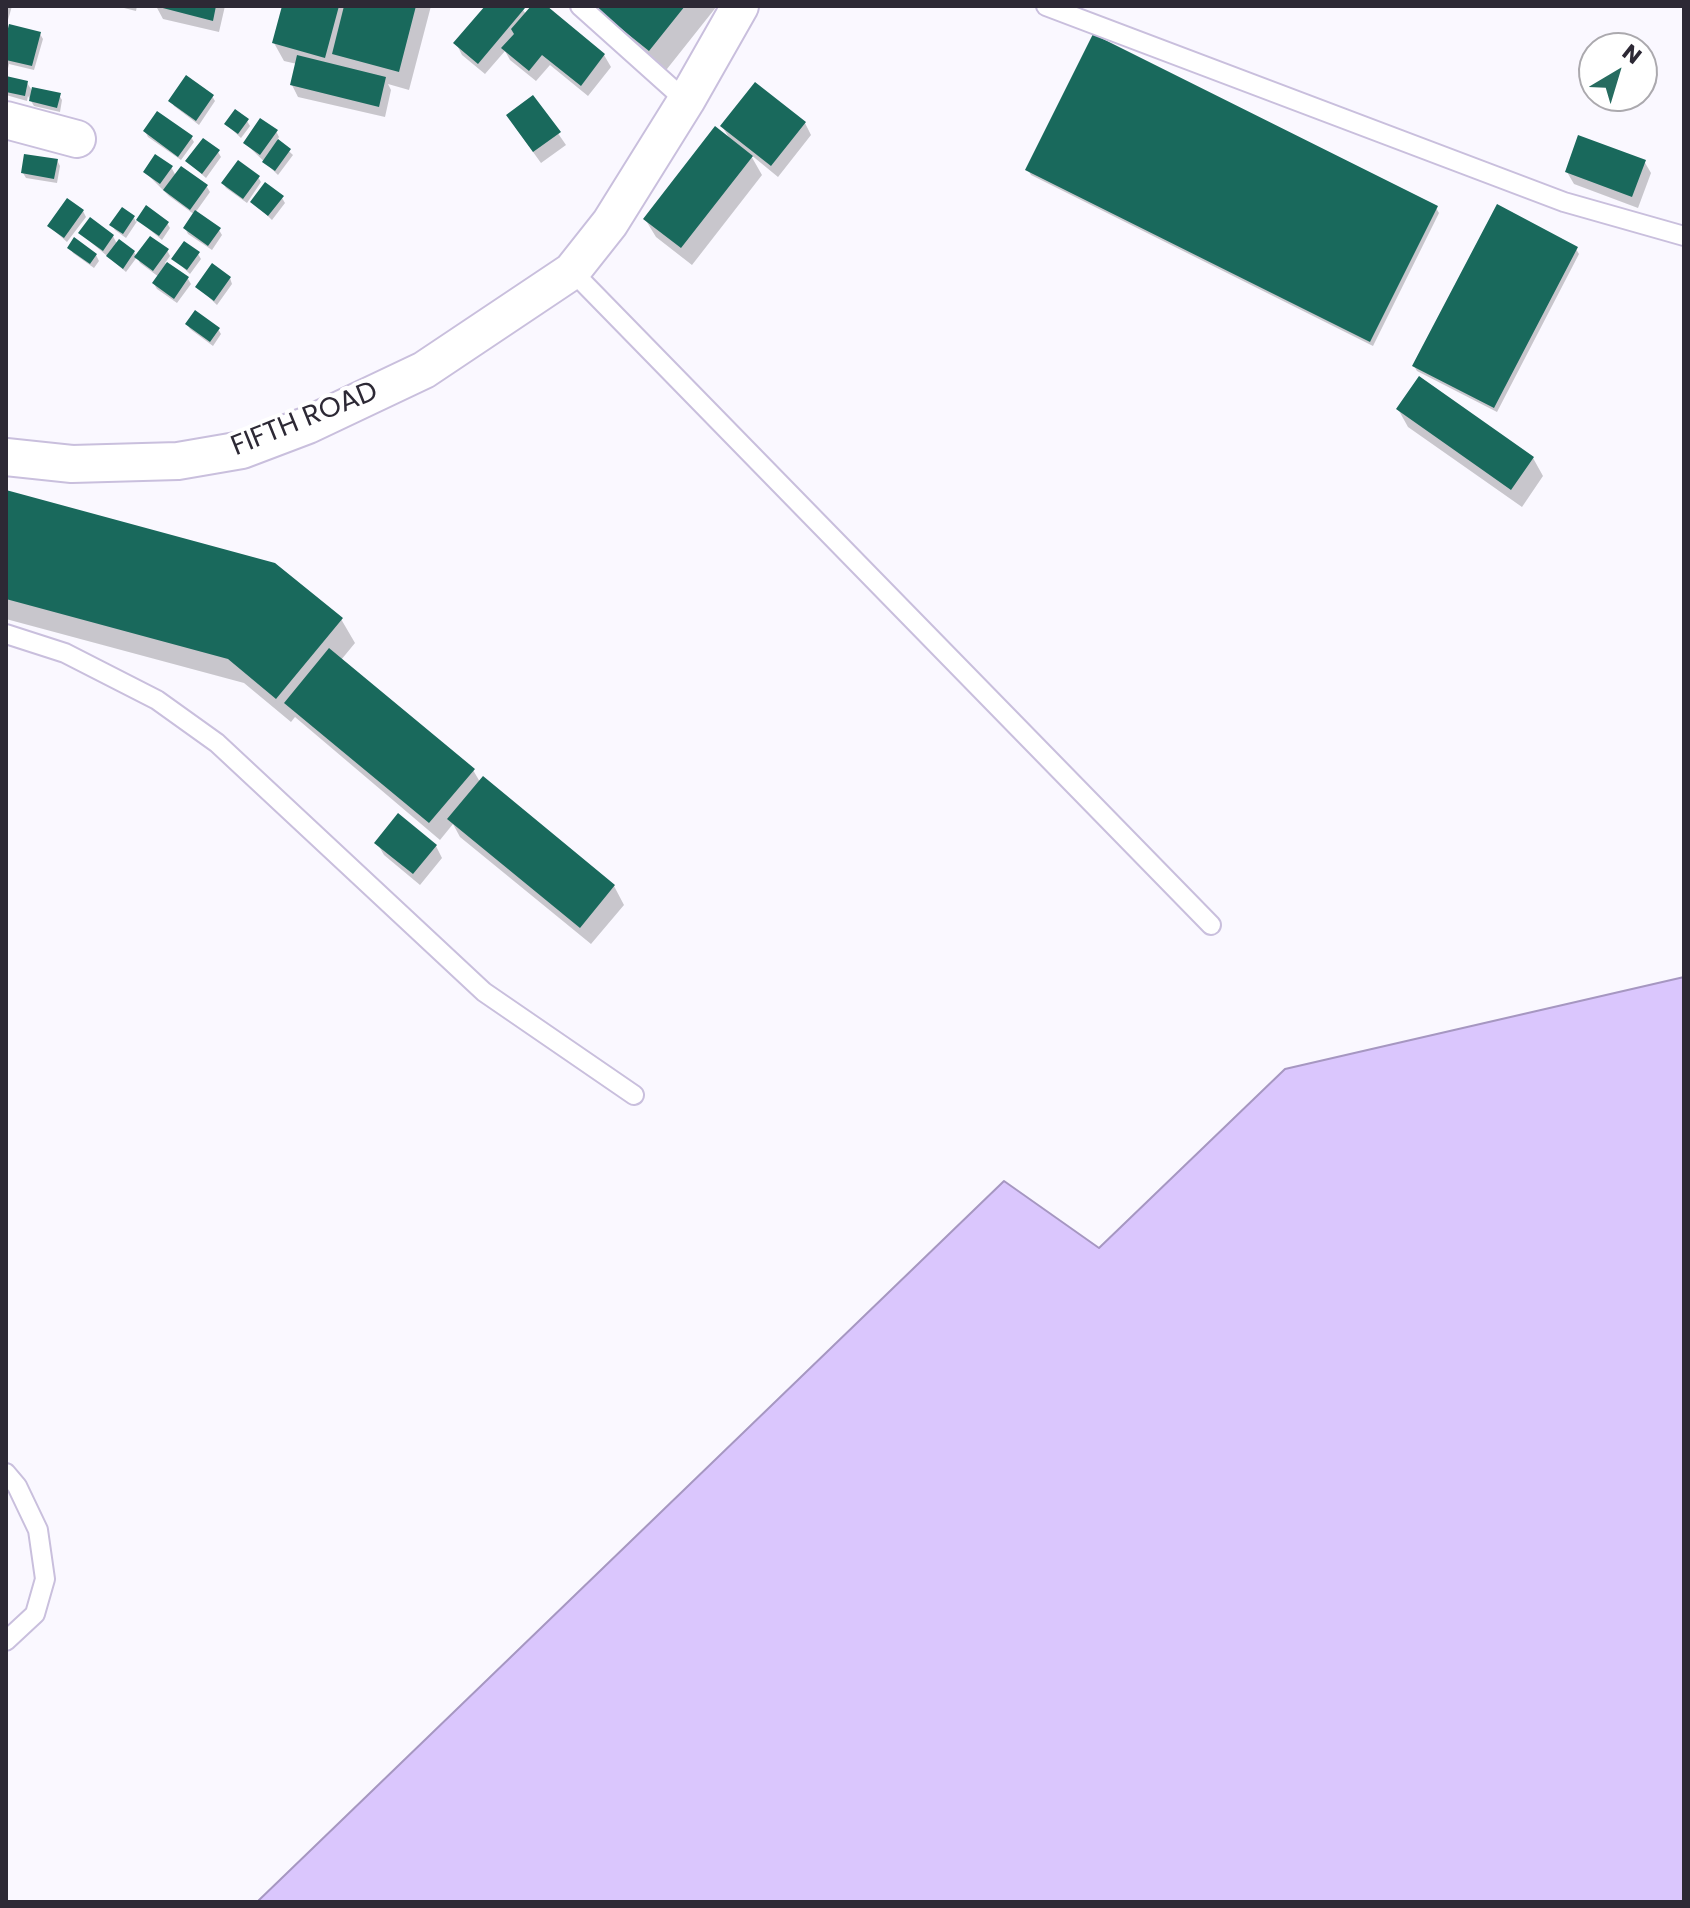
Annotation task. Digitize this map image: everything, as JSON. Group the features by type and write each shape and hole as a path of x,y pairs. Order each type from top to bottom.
{"street":[{"name":"FIFTH ROAD","path":"6,457 72,464 178,461 242,450 308,425 424,370 572,271 610,223 686,101 740,6"},
{"path":"6,120 77,139"}],"lane":[{"path":"580,6 686,101"},
{"path":"1046,6 1564,202 1684,236"},
{"path":"572,271 1211,925"},
{"path":"6,634 65,653 157,700 217,743 484,992 634,1095"},
{"path":"6,1473 17,1486 38,1530 45,1579 35,1614 6,1641"}],"shaded area":[{"path":"1684,977 1684,1902 257,1902 1004,1181 1099,1248 1285,1069"}],"building":[{"path":"155,6 216,6 213,21"},
{"path":"282,6 339,6 325,58 272,43"},
{"path":"344,6 416,6 399,72 332,54"},
{"path":"485,6 525,8 478,64 453,43"},
{"path":"531,6 547,6 605,54 581,86 542,55 529,71 501,48 514,34 511,29"},
{"path":"593,6 685,6 649,51"},
{"path":"9,24 41,32 32,66 6,60"},
{"path":"1093,34 1438,206 1370,342 1025,170"},
{"path":"297,55 386,77 379,107 290,85"},
{"path":"186,75 214,95 196,121 168,101"},
{"path":"6,76 28,81 25,96 6,92"},
{"path":"755,82 806,122 771,166 720,126"},
{"path":"32,87 61,93 57,108 29,101"},
{"path":"533,95 561,132 533,152 506,115"},
{"path":"235,109 249,119 238,134 224,124"},
{"path":"157,111 193,136 178,157 143,131"},
{"path":"260,118 278,130 260,155 243,143"},
{"path":"715,126 753,156 681,248 643,219"},
{"path":"1578,135 1646,160 1632,197 1565,172"},
{"path":"203,138 220,150 202,174 185,161"},
{"path":"278,139 291,149 275,171 262,162"},
{"path":"24,154 58,159 54,179 21,173"},
{"path":"155,154 173,166 160,184 143,172"},
{"path":"238,160 260,176 243,199 221,183"},
{"path":"181,166 208,185 190,210 163,190"},
{"path":"265,182 284,196 268,216 250,202"},
{"path":"67,198 84,210 64,238 47,226"},
{"path":"1497,204 1578,247 1494,408 1412,366"},
{"path":"146,205 169,222 159,236 136,220"},
{"path":"122,207 135,216 123,234 109,225"},
{"path":"195,210 221,228 208,246 183,228"},
{"path":"90,217 114,235 103,251 78,233"},
{"path":"150,236 169,249 153,271 134,257"},
{"path":"74,237 97,254 90,264 67,248"},
{"path":"119,239 135,251 123,269 106,256"},
{"path":"184,241 200,252 187,270 171,259"},
{"path":"167,262 189,277 174,299 152,283"},
{"path":"212,263 231,277 214,301 195,287"},
{"path":"195,310 220,328 210,342 185,324"},
{"path":"1419,376 1534,457 1511,490 1396,409"},
{"path":"6,490 275,563 343,618 276,699 228,659 6,599"},
{"path":"329,648 475,769 429,823 284,703"},
{"path":"483,776 615,885 580,928 447,819"},
{"path":"398,813 437,845 413,874 374,843"}]}
